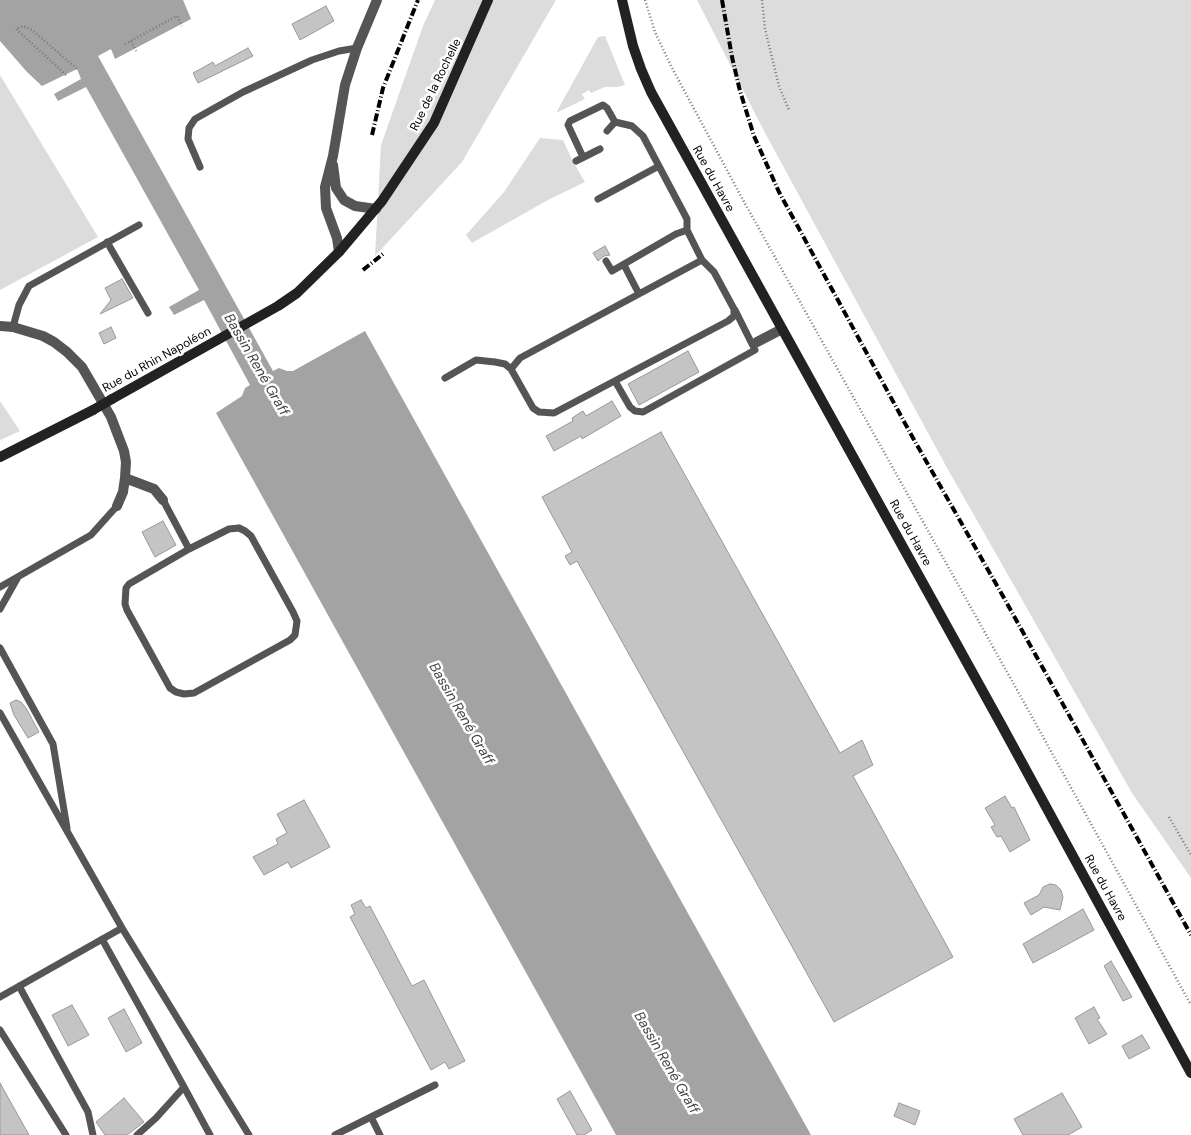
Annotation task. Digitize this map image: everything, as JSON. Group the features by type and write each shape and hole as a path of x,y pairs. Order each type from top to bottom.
{"main road":[{"name":"Rue de la Rochelle","path":"379,205 434,123 488,0"},
{"name":"Rue du Havre","path":"622,0 636,54 651,92 1002,726 1191,1073"},
{"name":"Rue du Rhin Napoléon","path":"0,457 94,410 252,321 297,293 339,252 379,205"}],"street":[{"path":"339,252 338,238 326,208 325,188 333,156 345,85 357,48 377,0"},
{"path":"333,156 334,176 338,192 344,200 355,206 379,205"},
{"path":"0,326 33,332 54,342 82,367 111,417 120,437 126,462 123,492 117,506"},
{"path":"755,343 782,329"},
{"path":"125,478 154,489 163,500"}],"lane":[{"path":"200,167 188,139 189,128 195,119 243,92 312,60 339,51 357,48"},
{"path":"600,149 580,159 568,125 570,121 603,105 616,122 632,126 643,136 687,219 687,230 702,260 714,272 755,343 755,350 643,412 635,411 630,407 615,381"},
{"path":"607,131 616,122"},
{"path":"598,199 659,166"},
{"path":"12,327 19,305 29,286 139,225"},
{"path":"606,261 612,271 676,234 687,230"},
{"path":"107,242 148,312"},
{"path":"511,369 520,358 702,260"},
{"path":"624,265 639,294"},
{"path":"445,378 476,360 505,364 511,369 533,408 539,412 554,413 728,321 734,316 734,309"},
{"path":"163,500 189,550"},
{"path":"0,587 91,535 117,506"},
{"path":"239,528 245,531 251,536 293,612 297,621 297,630 290,640 194,694 184,694 170,688 127,610 124,596 129,584 189,550 229,529 239,528"},
{"path":"0,609 18,577"},
{"path":"0,648 53,744 68,834"},
{"path":"0,714 122,928 249,1135"},
{"path":"0,997 122,928"},
{"path":"102,939 210,1135"},
{"path":"19,986 88,1112 94,1135"},
{"path":"0,1030 66,1135"},
{"path":"335,1135 435,1085"},
{"path":"137,1135 156,1118 184,1087"},
{"path":"371,1117 380,1135"}],"path":[{"path":"645,0 655,32 671,66 743,200 1191,1005"},
{"path":"762,0 767,39 779,86 788,110"},
{"path":"125,44 177,16 182,26"},
{"path":"66,75 16,29 23,26 32,30 77,69"},
{"path":"131,41 136,51"},
{"path":"1169,817 1191,855"}],"shaded area":[{"path":"435,0 556,0 462,162 375,256 381,145 423,26"},
{"path":"697,0 1191,0 1191,878 1132,793 946,466 764,131"},
{"path":"605,36 625,85 605,87 591,93 589,90 582,94 585,99 556,113 598,37"},
{"path":"0,75 98,237 0,290"},
{"path":"540,138 563,140 585,182 548,200 472,243 466,235 504,192"},
{"path":"0,401 20,431 0,440"}],"water":[{"name":"Bassin René Graff","path":"0,0 183,0 191,19 115,59 111,49 98,56 273,371 279,368 293,371 365,331 811,1135 616,1135 216,413 242,396 245,388 250,385 204,300 174,315 169,307 199,290 86,87 58,101 54,94 81,79 77,69 42,86 0,41"}],"building":[{"path":"326,6 334,21 300,40 292,24"},
{"path":"248,48 253,56 198,83 193,73 213,62 215,66"},
{"path":"605,246 610,255 604,256 598,261 593,253"},
{"path":"122,279 133,298 100,314 111,300 105,288"},
{"path":"111,327 116,338 104,344 99,333"},
{"path":"688,351 699,372 639,405 628,384"},
{"path":"612,401 621,416 582,439 581,436 554,451 546,436 573,421 572,418 583,411 586,416"},
{"path":"661,432 840,753 862,740 873,765 853,776 953,957 834,1022 577,561 570,565 565,556 572,552 542,497"},
{"path":"163,521 176,545 155,557 142,532"},
{"path":"16,700 21,702 26,708 39,732 28,738 14,715 10,703"},
{"path":"1005,796 1012,808 1014,807 1030,840 1010,852 1001,836 997,837 991,827 995,825 985,808"},
{"path":"304,800 330,847 291,868 288,862 264,875 253,857 278,844 276,839 287,833 277,814"},
{"path":"1050,884 1056,885 1061,890 1063,897 1060,910 1044,907 1031,915 1024,903 1039,895 1043,887"},
{"path":"361,900 366,908 370,906 412,986 424,980 465,1061 449,1069 445,1062 431,1070 350,917 355,914 351,905"},
{"path":"1083,909 1094,930 1033,963 1023,944"},
{"path":"1111,961 1132,997 1123,1001 1104,966"},
{"path":"72,1005 89,1035 68,1046 52,1015"},
{"path":"1094,1007 1100,1018 1097,1019 1107,1034 1089,1044 1075,1018"},
{"path":"124,1009 142,1043 126,1052 108,1018"},
{"path":"1142,1035 1150,1048 1129,1059 1122,1046"},
{"path":"0,1083 29,1135 0,1135"},
{"path":"570,1091 592,1130 584,1135 577,1135 557,1099"},
{"path":"1062,1093 1082,1127 1068,1135 1023,1135 1014,1119"},
{"path":"124,1098 144,1122 127,1135 105,1135 96,1122"},
{"path":"899,1103 920,1111 915,1125 894,1116"}],"railway":[{"path":"372,135 383,88 418,0"},
{"path":"722,0 740,91 754,136 779,192 913,438 1191,935"},
{"path":"363,270 383,254"}]}
